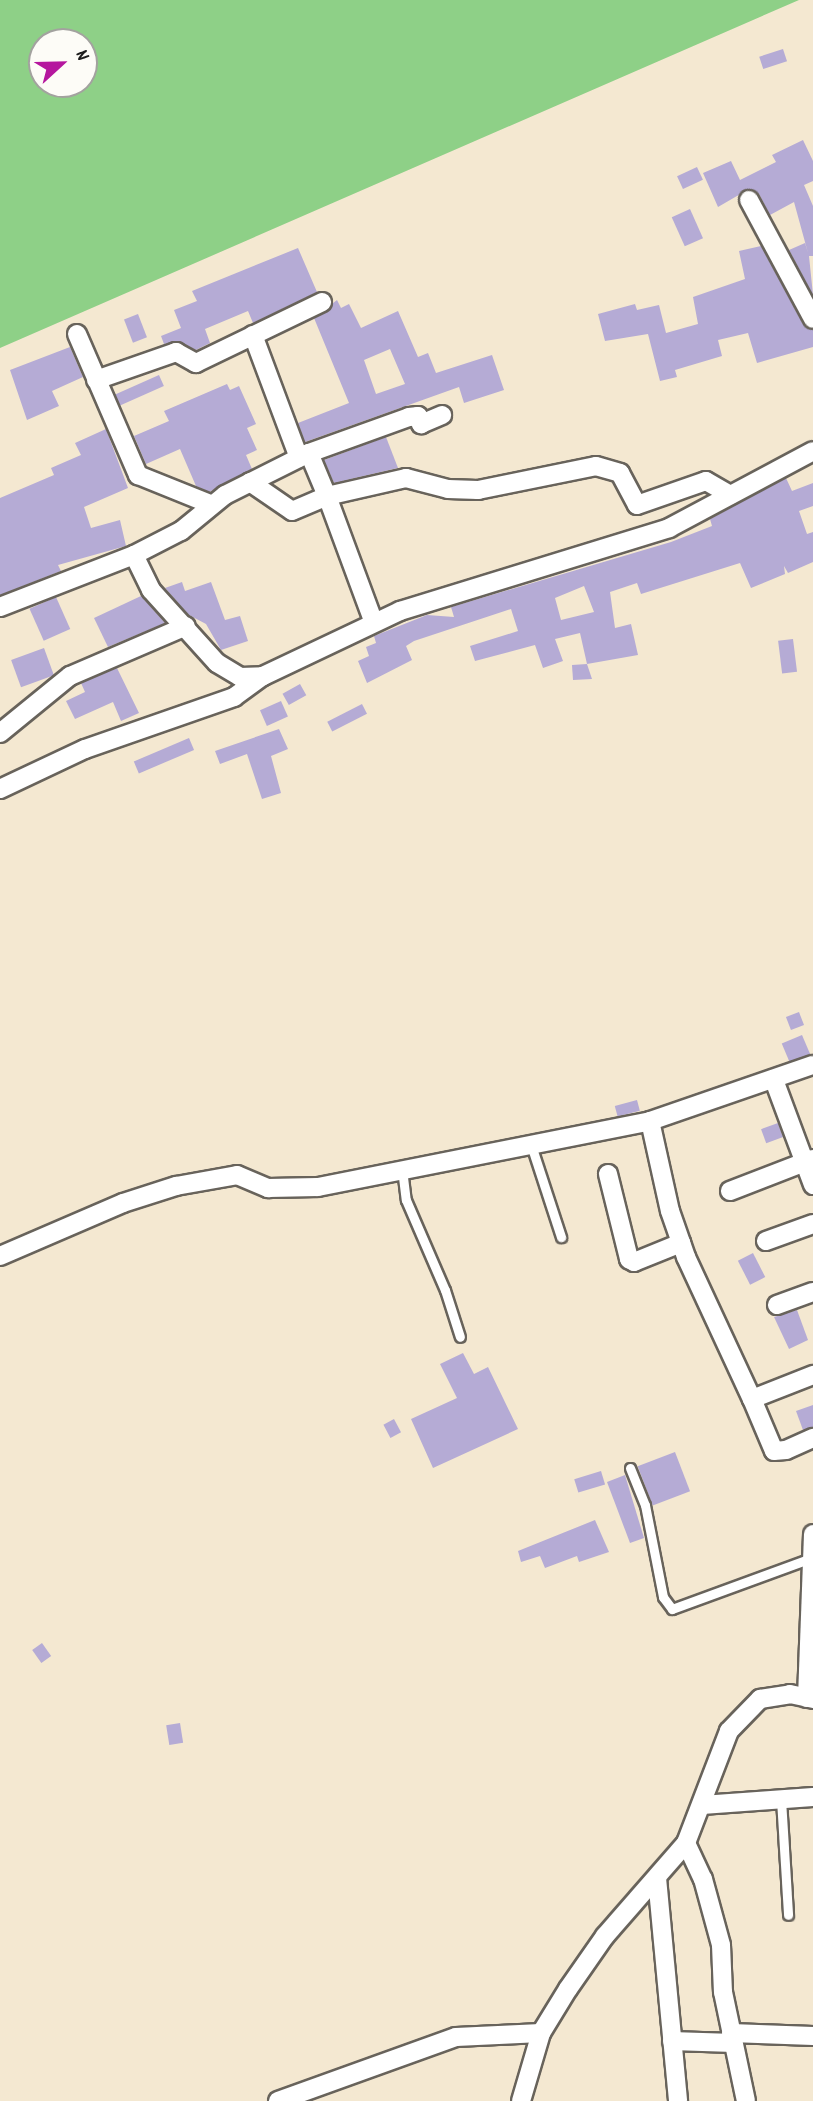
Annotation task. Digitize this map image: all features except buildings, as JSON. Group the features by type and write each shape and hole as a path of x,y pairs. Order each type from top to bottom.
{"street":[{"path":"749,200 813,319"},
{"path":"96,380 176,352 196,363 322,302"},
{"path":"77,334 138,475 210,504"},
{"path":"253,335 304,455 327,496 374,623"},
{"path":"0,607 134,555 181,531 210,504 304,455 409,417 418,416 421,424 442,415"},
{"path":"0,789 85,749 234,697 263,676 374,623 457,591 635,541 813,451"},
{"path":"250,482 292,511 327,496 406,478 448,489 478,490 596,466 620,473 637,505 706,481 730,495"},
{"path":"134,555 151,590 230,673 240,677 263,676"},
{"path":"0,733 70,676 186,626"},
{"path":"0,1256 123,1203 224,1175 285,1189 531,1145 650,1121 813,1065"},
{"path":"774,1080 809,1160 813,1185"},
{"path":"650,1121 681,1243 774,1451 786,1450 813,1438"},
{"path":"730,1191 809,1160"},
{"path":"608,1174 629,1259 634,1262 681,1243"},
{"path":"766,1241 813,1224"},
{"path":"777,1305 813,1292"},
{"path":"752,1399 813,1375"},
{"path":"522,2101 541,2033 605,1936 686,1843 729,1731 760,1699 774,1694 810,1698 812,1545"},
{"path":"702,1805 813,1797"},
{"path":"686,1843 703,1879 720,1945 732,2038 746,2101"},
{"path":"657,1878 678,2101"},
{"path":"278,2101 456,2037 541,2033"},
{"path":"672,2041 813,2036"}],"lane":[{"path":"531,1145 561,1237"},
{"path":"402,1169 406,1200 445,1290 460,1337"},
{"path":"630,1468 645,1505 663,1597 672,1609 812,1545"},
{"path":"781,1799 788,1915"}],"green space":[{"path":"0,0 799,0 0,348"}]}
